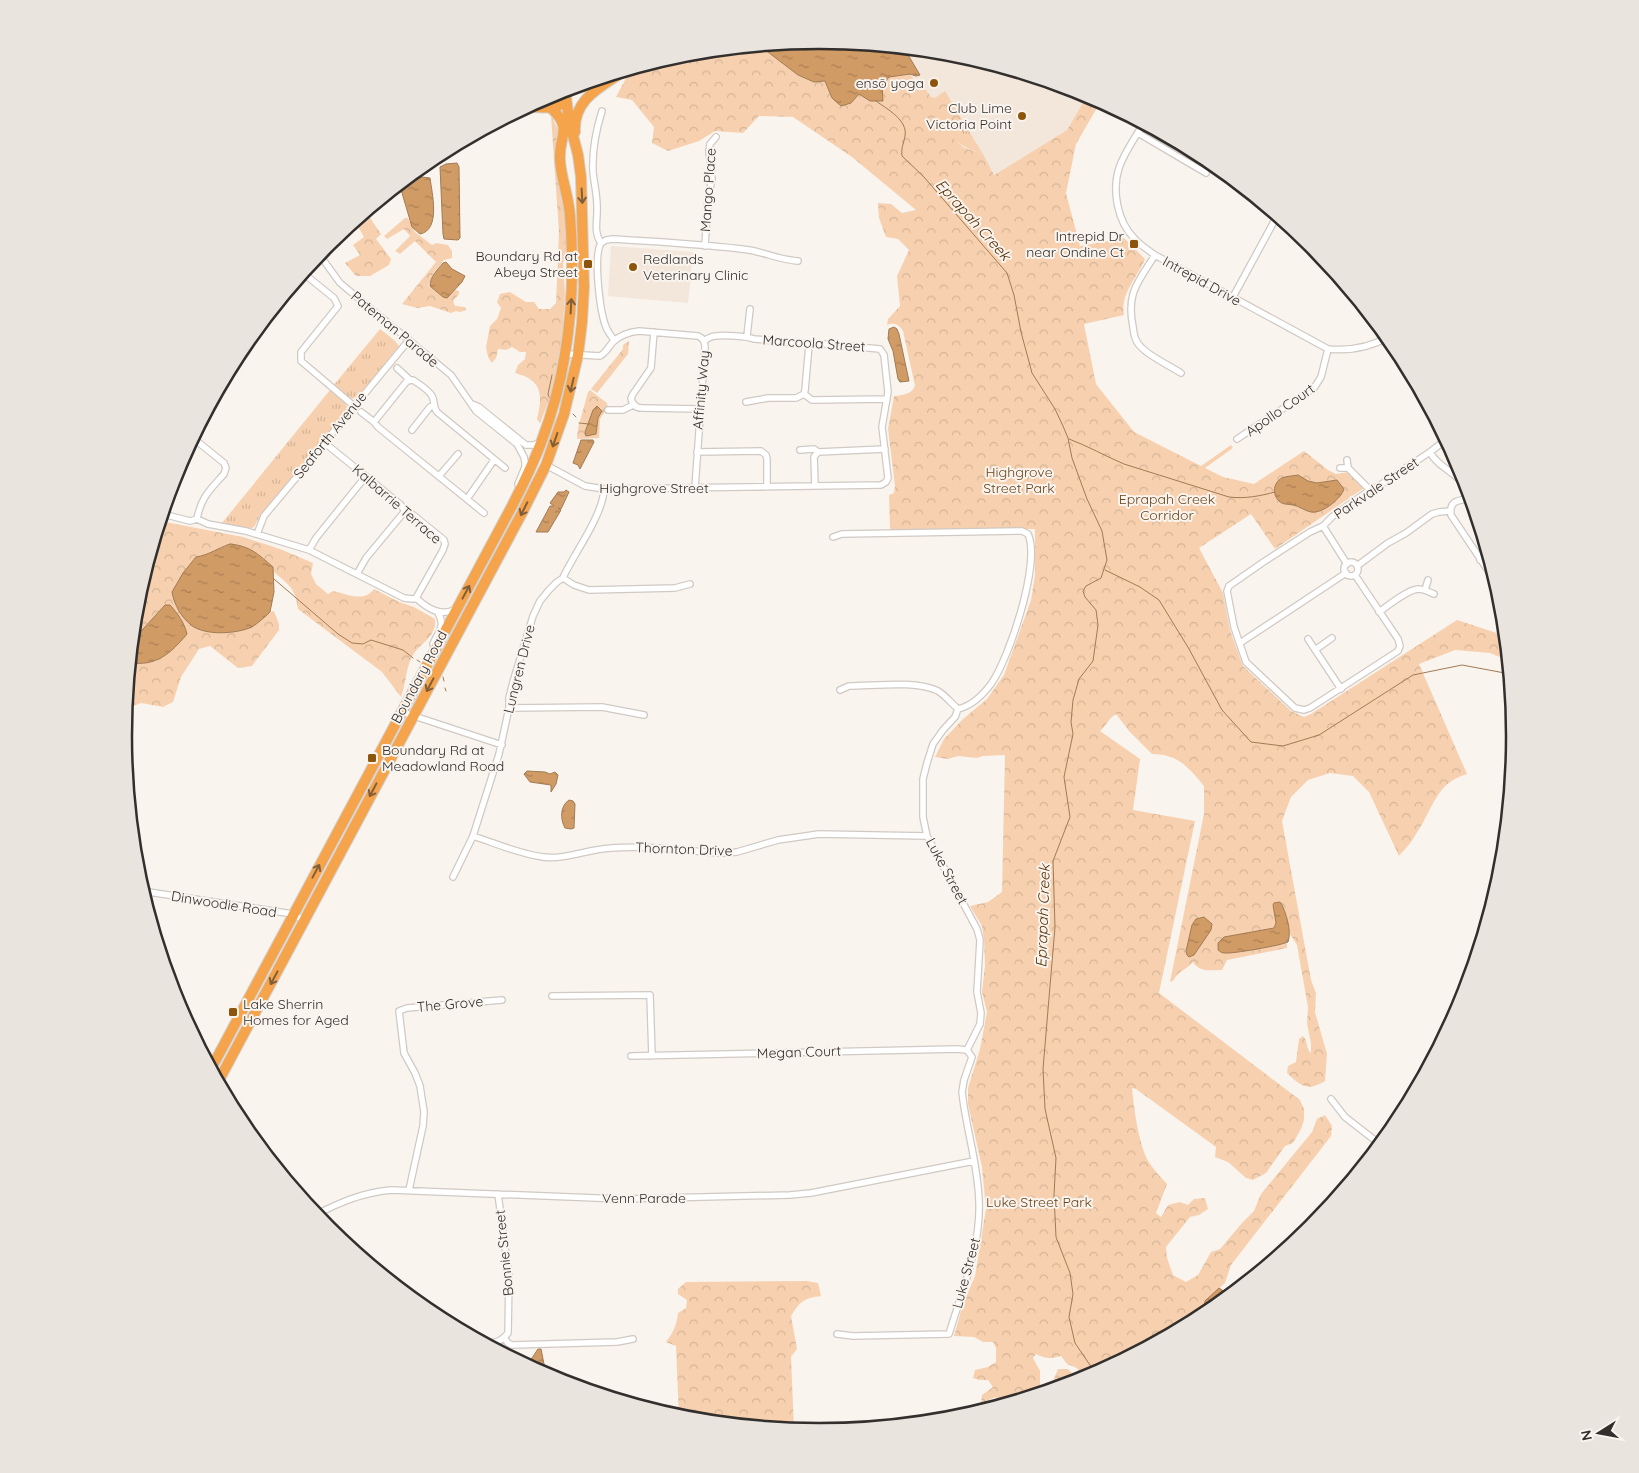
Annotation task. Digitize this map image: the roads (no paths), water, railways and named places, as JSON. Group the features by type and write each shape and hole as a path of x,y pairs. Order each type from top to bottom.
{"highway":[{"path":"576,148 576,115 585,98 604,83"},
{"name":"Boundary Road","path":"222,1075 546,465 564,414 578,355 582,322 584,287 581,178 569,120 567,97"},
{"path":"545,106 551,108 558,106 563,98"},
{"name":"Boundary Road","path":"215,1062 512,506 542,441 552,412 566,354 571,296 570,216 560,160 564,135 559,116 551,108"}],"street":[{"path":"601,243 597,238 596,232 597,201 593,168 596,132 602,111"},
{"name":"Intrepid Drive","path":"1140,129 1119,169 1116,189 1122,220 1133,237 1155,255 1328,349"},
{"path":"1138,133 1206,173"},
{"name":"Mango Place","path":"705,246 708,198 712,179 709,151 710,144 716,136"},
{"path":"1233,297 1275,220"},
{"path":"614,340 606,328 601,308 598,254 601,243 606,240 750,250 798,262"},
{"path":"1155,255 1133,290 1130,312 1136,340 1142,348 1181,373"},
{"name":"Pateman Parade","path":"323,260 340,283 451,375 476,411 516,444 524,457 525,466 514,493 512,506"},
{"path":"308,277 334,298 338,306 301,352 301,360 354,406"},
{"path":"748,336 750,309"},
{"name":"Affinity Way","path":"578,355 600,356 604,354 614,340 630,332 639,331 698,336 704,341 694,488"},
{"path":"633,405 631,398 651,368 654,332"},
{"name":"Marcoola Street","path":"704,341 714,336 740,338 748,336 754,339 809,345 824,344 880,349 884,355 887,399 882,427 888,478 886,482"},
{"name":"Seaforth Avenue","path":"257,534 264,516 326,444 329,437 409,340"},
{"path":"1328,349 1362,348 1381,340"},
{"path":"804,394 809,345"},
{"name":"Apollo Court","path":"1237,440 1314,388 1322,377 1328,349"},
{"path":"566,354 578,355"},
{"path":"397,368 410,380 413,380 431,394 434,409 437,412 504,468"},
{"path":"374,422 407,381 410,380"},
{"path":"804,394 812,400 887,399"},
{"path":"746,402 768,398 796,398 804,394"},
{"name":"Pateman Parade","path":"472,404 479,407 526,445 534,445 542,441"},
{"path":"412,430 430,407 434,405"},
{"path":"608,410 622,410 633,405 642,408 700,409"},
{"path":"361,412 484,513"},
{"path":"197,519 202,500 224,474 226,468 224,463 198,442"},
{"name":"Parkvale Street","path":"1240,642 1232,618 1227,590 1229,586 1310,532 1323,526 1333,516 1370,490 1378,487 1441,443"},
{"name":"Kalbarrie Terrace","path":"326,444 400,504 405,511 412,514 444,540 445,544 416,598"},
{"path":"800,450 814,449 818,452 885,449"},
{"path":"696,452 761,451 767,459 767,487"},
{"path":"815,486 814,457 818,452"},
{"path":"1430,452 1436,462 1457,478"},
{"path":"439,476 458,454"},
{"path":"467,499 494,460"},
{"path":"1347,460 1348,468 1370,490"},
{"name":"Highgrove Street","path":"546,465 585,486 604,489 881,485 886,482"},
{"path":"1340,468 1348,468"},
{"path":"309,550 316,538 366,476"},
{"name":"Lungren Drive","path":"453,877 473,836 502,745 506,719 510,708 509,698 533,616 540,601 563,578 565,570 574,558 602,504 604,489"},
{"path":"1465,500 1453,503 1450,515 1487,569"},
{"path":"357,574 366,558 405,511"},
{"path":"1357,566 1432,514 1450,511"},
{"path":"168,515 190,521 197,519 208,524 257,534 309,550 404,598 416,598 422,604 438,613 448,613 457,609"},
{"path":"1323,526 1347,564 1345,567 1346,573"},
{"name":"Luke Street","path":"833,537 842,534 1022,531 1028,534 1030,540 1028,586 1007,653 986,690 967,707 958,709 955,717 933,744 923,779 923,817 927,836 977,929 980,940 980,966 977,980 980,1024 967,1050 972,1056 962,1092 980,1203 975,1245 949,1334 853,1336 838,1334"},
{"path":"1480,560 1484,557"},
{"path":"1347,564 1352,563 1357,566"},
{"path":"1355,575 1358,571 1357,566"},
{"path":"1346,573 1350,576 1355,575"},
{"path":"1346,573 1240,642 1246,662 1295,708 1304,710 1310,708 1398,651 1400,646 1398,639 1355,575"},
{"path":"563,578 574,585 589,590 675,588 690,584"},
{"path":"1425,590 1428,580"},
{"path":"1379,612 1410,591 1417,589 1434,594"},
{"path":"411,694 442,624 438,613"},
{"path":"1315,650 1332,638"},
{"path":"1308,639 1341,689"},
{"path":"840,690 850,686 919,685 938,692 958,709"},
{"path":"510,708 592,707 644,715"},
{"path":"402,712 502,745"},
{"name":"Thornton Drive","path":"473,836 532,855 558,857 591,850 632,847 723,853 738,852 778,840 819,834 927,836"},
{"name":"Dinwoodie Road","path":"150,892 293,914 304,921"},
{"path":"552,996 650,995 652,1056"},
{"name":"The Grove","path":"408,1190 423,1126 424,1112 420,1086 404,1053 399,1011 408,1008 502,1000"},
{"name":"Megan Court","path":"631,1056 957,1048 967,1050"},
{"path":"1330,1099 1345,1117 1375,1141"},
{"name":"Venn Parade","path":"322,1212 359,1195 408,1190 621,1199 790,1195 812,1193 974,1161"},
{"name":"Bonnie Street","path":"498,1194 509,1283 508,1333 503,1339"},
{"path":"495,1342 503,1339 512,1345 617,1342 632,1339"}],"water":[{"path":"864,50 908,55 920,75 910,74 889,77 882,86 883,101 870,101 859,94 851,103 841,106 832,98 825,81 814,82 798,75 766,51"},
{"path":"457,163 459,167 460,238 458,240 444,239 440,167 446,164"},
{"path":"419,178 430,178 434,210 431,226 427,231 420,234 412,227 401,191"},
{"path":"446,262 452,269 465,276 447,298 430,286 434,274"},
{"path":"894,327 899,334 909,381 900,382 898,379 893,351 888,339 889,329"},
{"path":"597,406 602,411 598,418 596,434 586,436 585,432 593,410"},
{"path":"581,440 593,440 594,442 580,469 578,465 573,463"},
{"path":"1298,475 1308,481 1317,483 1337,480 1344,489 1339,497 1320,511 1309,511 1284,504 1275,495 1275,486 1282,478"},
{"path":"566,490 569,492 561,509 558,508 561,510 548,532 536,532 550,506 554,506 550,503 558,492"},
{"path":"230,544 249,549 273,567 274,592 270,612 252,627 238,631 221,633 197,629 187,622 181,614 176,606 172,592 183,573 196,557"},
{"path":"165,605 170,605 182,622 187,634 169,653 162,657 148,663 136,663 140,632"},
{"path":"527,771 550,774 555,772 558,775 556,784 551,792 551,785 530,782 524,774"},
{"path":"569,800 575,804 574,828 571,829 565,828 562,821 562,809"},
{"path":"1279,902 1283,907 1288,922 1288,942 1237,952 1224,953 1218,950 1218,943 1224,937 1274,928 1276,923 1273,905"},
{"path":"1204,917 1212,924 1211,930 1194,955 1189,957 1186,951 1192,925 1196,919"},
{"path":"1219,1288 1225,1292 1204,1306 1205,1301"},
{"path":"538,1349 541,1349 545,1367 531,1360"}],"waterway":[{"name":"Eprapah Creek","path":"876,101 891,111 903,125 905,136 902,156 923,176 1007,273 1032,373 1055,409 1068,438 1072,458 1087,499 1102,531 1107,560 1101,578 1086,586 1083,591 1085,597 1096,610 1098,625 1093,661 1079,679 1073,700 1071,722 1073,734 1064,777 1070,817 1053,861 1055,927 1043,1069 1045,1109 1056,1158 1054,1195 1056,1237 1070,1273 1073,1294 1069,1317 1075,1343 1092,1368"},
{"path":"550,399 548,394 552,375"},
{"path":"573,414 576,417"},
{"path":"579,423 589,424"},
{"path":"1069,439 1124,464 1229,497 1252,497 1275,492"},
{"path":"1105,570 1140,587 1159,600 1189,649 1222,710 1251,742 1283,746 1319,735 1413,675 1462,665 1504,673"},
{"path":"274,579 338,634 352,643 363,644 371,640 403,650 413,658"},
{"path":"443,677 444,681"}],"place":[{"name":"ensō yoga","path":"934,83"},
{"name":"Club Lime Victoria Point","path":"1022,116"},
{"name":"Intrepid Dr near Ondine Ct","path":"1134,244"},
{"name":"Boundary Rd at Abeya Street","path":"588,264"},
{"name":"Redlands Veterinary Clinic","path":"633,267"},
{"name":"Boundary Rd at Meadowland Road","path":"372,758"},
{"name":"Lake Sherrin Homes for Aged","path":"233,1012"}],"park label":[{"name":"Highgrove Street Park","path":"1019,480"},
{"name":"Eprapah Creek Corridor","path":"1167,508"},
{"name":"Luke Street Park","path":"1039,1202"}]}
